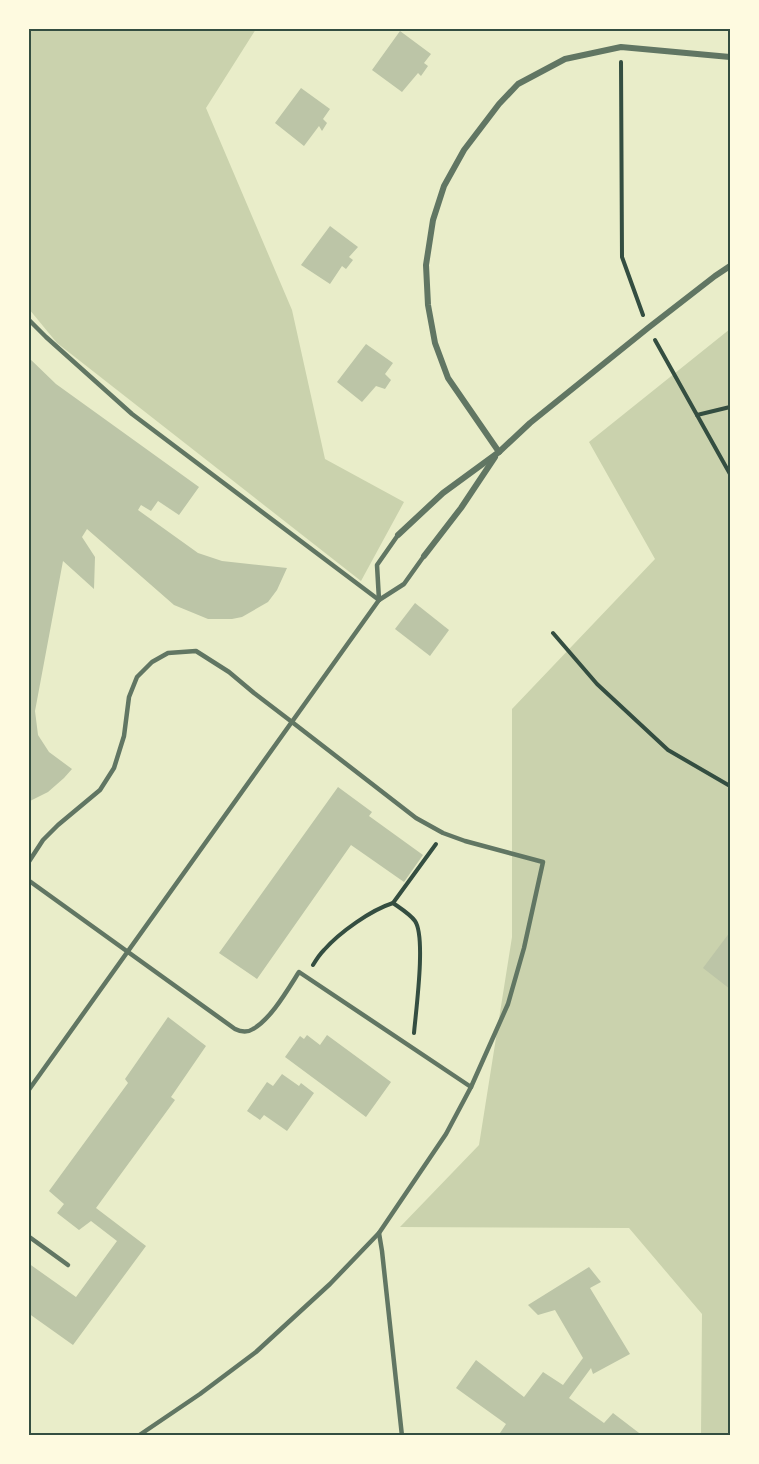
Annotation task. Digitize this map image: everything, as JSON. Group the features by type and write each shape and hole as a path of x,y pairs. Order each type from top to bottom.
{"street":[{"path":"499,452 448,378 435,343 428,305 426,265 433,220 444,186 464,150 499,104 518,84 565,59 621,47 730,57"},
{"path":"398,535 443,493 499,452 530,423 648,328 730,266"},
{"path":"424,556 461,508 499,452"}],"lane":[{"path":"28,319 132,414 379,600"},
{"path":"379,600 376,565 398,535"},
{"path":"28,1091 379,600 404,584 424,556"},
{"path":"28,863 43,840 100,790 114,768 124,736 129,697 137,677 152,662 168,653 196,651 229,672 416,818 443,833 465,841 543,862 524,948 508,1004 471,1087 446,1134 379,1233 330,1284 256,1352 138,1436"},
{"path":"28,880 235,1029 243,1032 253,1029 262,1022 299,972 471,1087"},
{"path":"379,1233 402,1436"},
{"path":"28,1236 68,1265"}],"path":[{"path":"621,47 622,257 648,328 730,474"},
{"path":"698,415 730,407"},
{"path":"553,633 597,684 668,750 730,786"},
{"path":"305,976 323,950 340,935 372,913 393,903 443,833"},
{"path":"393,903 415,920 421,949 412,1048"}],"green space":[{"path":"28,29 256,29 206,108 292,310 325,459 404,502 361,581 57,343 29,309"},
{"path":"730,329 730,1435 701,1435 702,1314 629,1228 400,1227 479,1145 512,937 512,709 655,559 589,442"}],"building":[{"path":"400,31 431,54 424,63 428,66 421,76 418,73 402,92 372,70"},
{"path":"301,88 330,109 323,119 327,123 322,131 319,126 304,146 275,123"},
{"path":"330,226 358,247 349,257 353,260 346,269 342,266 330,284 301,265"},
{"path":"366,344 393,363 385,374 391,380 385,389 376,386 362,402 337,382"},
{"path":"28,357 56,384 199,487 179,515 158,501 151,511 141,505 138,510 198,553 222,561 287,568 277,590 268,602 242,617 208,619 174,605 87,529 82,537 95,557 94,589 63,561 35,711 38,735 49,752 72,769 48,792 28,802"},
{"path":"415,603 449,630 430,656 395,629"},
{"path":"338,787 372,812 369,816 423,855 404,882 351,845 257,979 219,953"},
{"path":"730,932 730,989 703,968"},
{"path":"168,1017 206,1046 171,1097 175,1100 96,1208 146,1246 73,1345 28,1313 28,1263 76,1297 117,1241 91,1221 79,1230 57,1213 64,1204 49,1191 128,1083 125,1079"},
{"path":"307,1035 320,1045 327,1035 391,1082 366,1117 285,1057 300,1036 304,1039"},
{"path":"282,1074 299,1086 301,1083 314,1093 287,1131 264,1115 260,1120 247,1111 267,1082 273,1086"},
{"path":"589,1267 601,1282 590,1288 630,1354 593,1374 591,1368 569,1398 604,1423 613,1413 643,1436 498,1436 506,1424 456,1388 476,1360 524,1397 543,1372 563,1385 583,1358 555,1310 538,1315 528,1305"}]}
